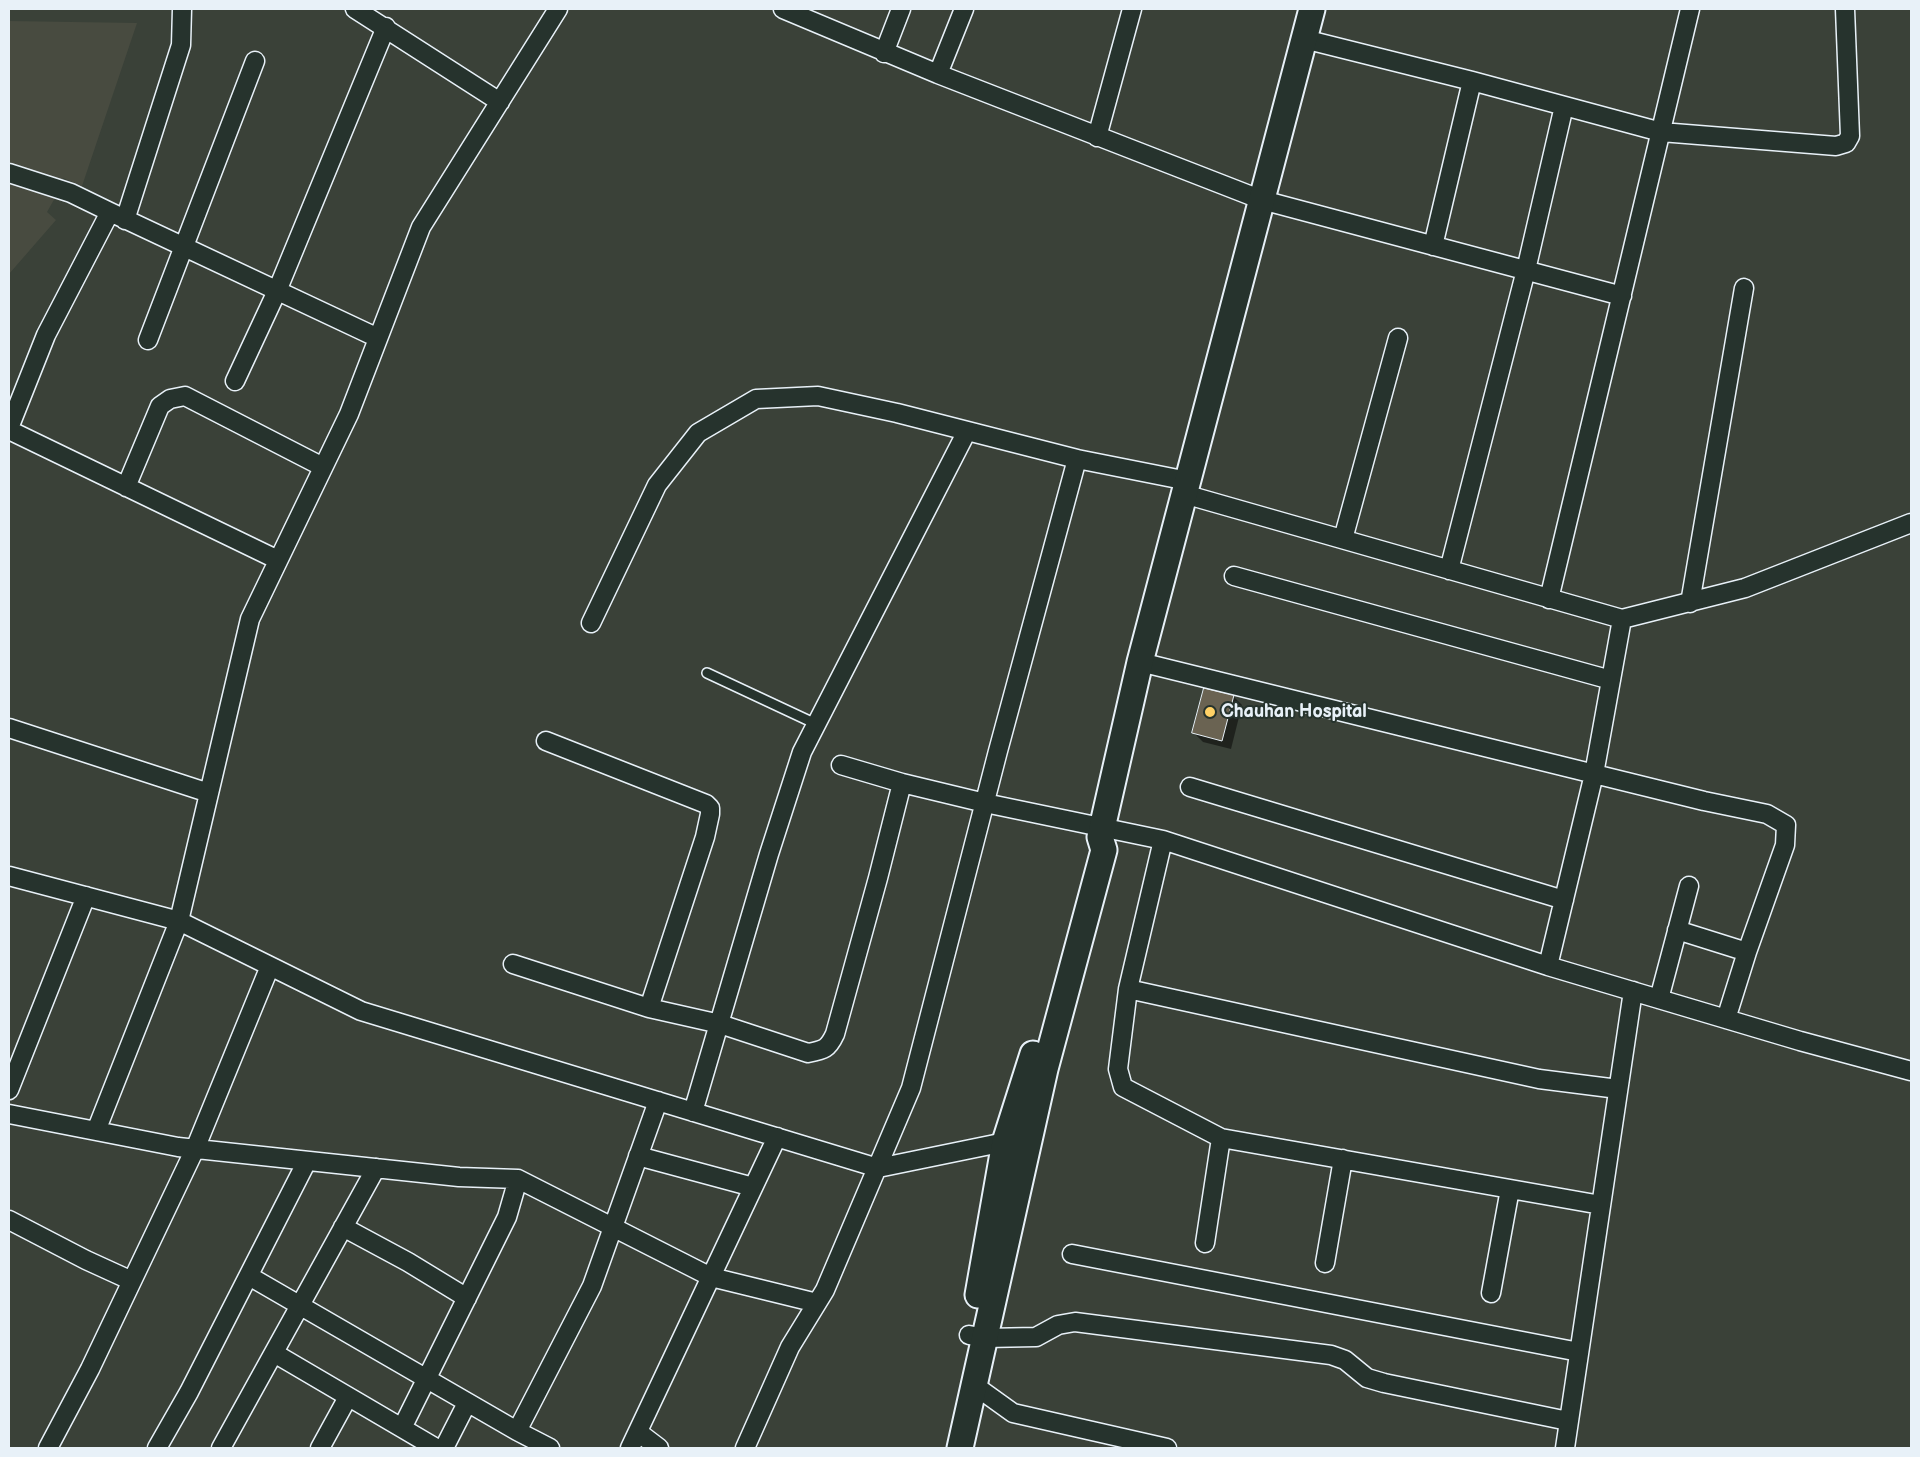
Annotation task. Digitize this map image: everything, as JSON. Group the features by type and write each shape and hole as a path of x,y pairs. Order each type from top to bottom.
{"street":[{"path":"182,9 181,45 118,216 46,335 9,429 278,560"},
{"path":"355,9 386,27 500,102"},
{"path":"96,1131 179,921 250,619 349,414 421,227 558,9"},
{"path":"783,9 884,53 1262,200 1622,296"},
{"path":"884,53 901,9"},
{"path":"938,74 964,9"},
{"path":"1097,137 1132,9"},
{"path":"943,1448 977,1337 1045,1069 1104,850 1101,832 1140,662 1312,9"},
{"path":"1549,598 1690,9"},
{"path":"1304,38 1661,132 1836,146 1846,143 1850,136 1845,9"},
{"path":"236,381 277,291 386,27"},
{"path":"148,340 255,61"},
{"path":"1433,246 1472,81"},
{"path":"1449,570 1526,270 1564,106"},
{"path":"9,173 71,193 378,338"},
{"path":"1690,603 1744,288"},
{"path":"1343,539 1398,338"},
{"path":"126,487 160,406 170,399 185,396 323,467"},
{"path":"591,623 657,485 698,433 756,399 818,396 1076,458 1186,488 1343,539 1622,619 1745,588 1911,523"},
{"path":"693,1112 769,854 799,761 816,724 966,431"},
{"path":"745,1448 790,1347 825,1290 911,1088 1076,458"},
{"path":"1234,576 1611,680"},
{"path":"1548,966 1594,774 1622,619"},
{"path":"1140,662 1704,801 1768,814 1786,825 1785,845 1747,952 1726,1019"},
{"path":"9,728 209,793"},
{"path":"546,741 706,804 710,808 705,837 648,1008"},
{"path":"841,765 902,783 1101,832 1163,840 1548,966 1800,1041 1911,1071"},
{"path":"513,964 648,1008 720,1024 808,1053 821,1051 830,1046 836,1034 902,783"},
{"path":"1190,787 1564,900"},
{"path":"960,1448 974,1385 977,1300 1006,1142 1030,1065 1090,844 1101,832"},
{"path":"1163,840 1128,989 1118,1069 1123,1087 1222,1138 1601,1205"},
{"path":"9,876 179,921 361,1011 878,1168 1006,1142"},
{"path":"1659,999 1689,886"},
{"path":"9,1090 86,896"},
{"path":"1677,930 1747,952"},
{"path":"48,1448 90,1369 195,1148 270,966"},
{"path":"1128,989 1539,1078 1618,1089"},
{"path":"1565,1448 1633,991"},
{"path":"517,1432 592,1286 658,1101"},
{"path":"9,1114 195,1148 459,1177 518,1179 711,1277 817,1303"},
{"path":"630,1448 777,1137"},
{"path":"1205,1243 1222,1138"},
{"path":"638,1156 753,1188"},
{"path":"1325,1263 1343,1159"},
{"path":"157,1448 189,1392 307,1161"},
{"path":"221,1448 376,1168"},
{"path":"402,1428 507,1217 518,1179"},
{"path":"1491,1293 1510,1189"},
{"path":"10,1224 132,1281"},
{"path":"343,1227 408,1262 467,1298"},
{"path":"1072,1254 1579,1352"},
{"path":"249,1276 517,1432 550,1448"},
{"path":"977,1337 1036,1337 1058,1325 1075,1322 1331,1355 1345,1360 1367,1378 1384,1383 1568,1421"},
{"path":"274,1353 436,1448"},
{"path":"974,1385 1013,1413 1167,1448"},
{"path":"320,1448 348,1397"},
{"path":"444,1448 468,1403"},
{"path":"638,1432 659,1448"}],"lane":[{"path":"707,673 816,724"}],"shaded area":[{"path":"9,21 137,23 82,186 63,178 60,189 47,212 56,220 9,274"}],"building":[{"path":"1204,688 1234,695 1222,741 1192,733"}],"place":[{"name":"Chauhan Hospital","path":"1210,712"}]}
